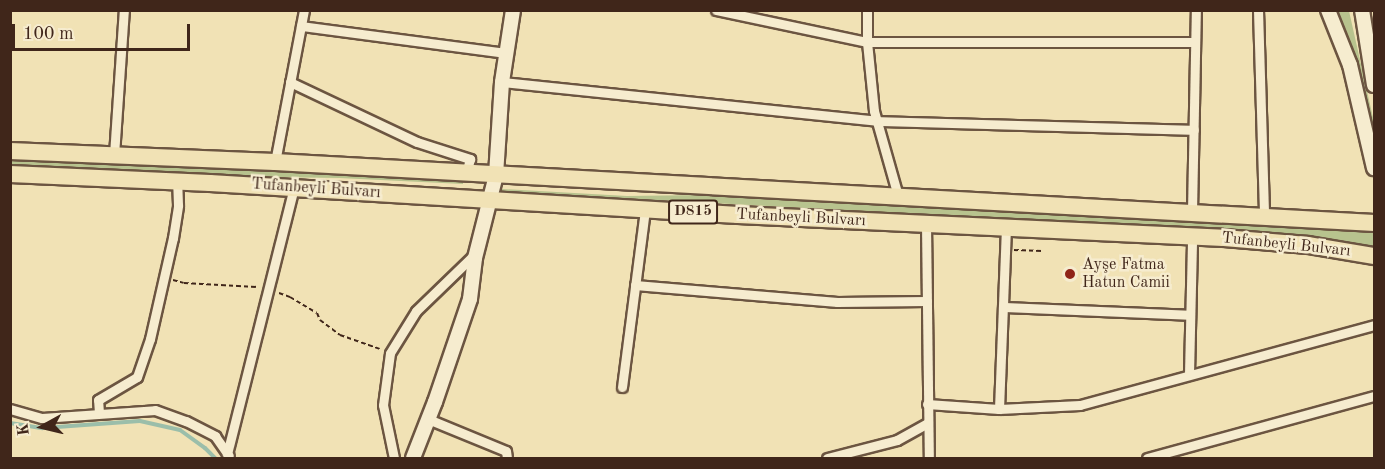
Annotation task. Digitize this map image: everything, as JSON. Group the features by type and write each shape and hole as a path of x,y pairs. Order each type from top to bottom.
{"highway":[{"name":"Tufanbeyli Bulvarı","path":"10,151 274,162 1374,223"},
{"name":"Tufanbeyli Bulvarı","path":"10,174 294,187 645,210 1192,237 1308,245 1374,256"}],"street":[{"path":"114,155 124,10"},
{"path":"274,162 304,10"},
{"path":"413,459 470,299 476,253 496,175 502,82 513,10"},
{"path":"716,10 867,42 1195,42"},
{"path":"867,10 867,42 877,121 898,196"},
{"path":"1192,212 1196,10"},
{"path":"1258,10 1264,216"},
{"path":"1328,10 1350,65 1374,168"},
{"path":"1362,10 1374,85"},
{"path":"301,26 507,53"},
{"path":"290,82 417,142 470,159 466,173"},
{"path":"502,82 877,121 1194,130"},
{"path":"99,413 98,400 137,377 150,339 178,205 177,181"},
{"path":"229,456 294,187"},
{"path":"622,387 645,210"},
{"path":"926,224 929,459"},
{"path":"999,410 1006,228"},
{"path":"1189,375 1192,237"},
{"path":"394,459 383,405 390,353 416,311 476,253"},
{"path":"635,285 837,302 927,302"},
{"path":"1003,307 1190,315"},
{"path":"927,404 999,410 1080,405 1374,325"},
{"path":"1147,459 1374,396"},
{"path":"10,409 42,418 155,410 186,420 215,436 229,456"},
{"path":"428,419 506,451 507,459"},
{"path":"827,459 897,441 928,423"}],"path":[{"path":"1006,250 1042,251"},
{"path":"164,277 184,283 247,285 268,289 299,302 317,313 320,321 340,334 390,353"}],"green space":[{"path":"1338,11 1349,11 1374,122 1374,141 1354,54"},
{"path":"11,159 266,170 463,182 463,184 11,166"},
{"path":"502,189 627,196 704,195 1374,230 1374,247 1240,231 502,192"}],"waterway":[{"path":"10,423 43,428 140,421 180,430 215,458"}],"place":[{"name":"Ayşe Fatma Hatun Camii","path":"1070,274"}]}
